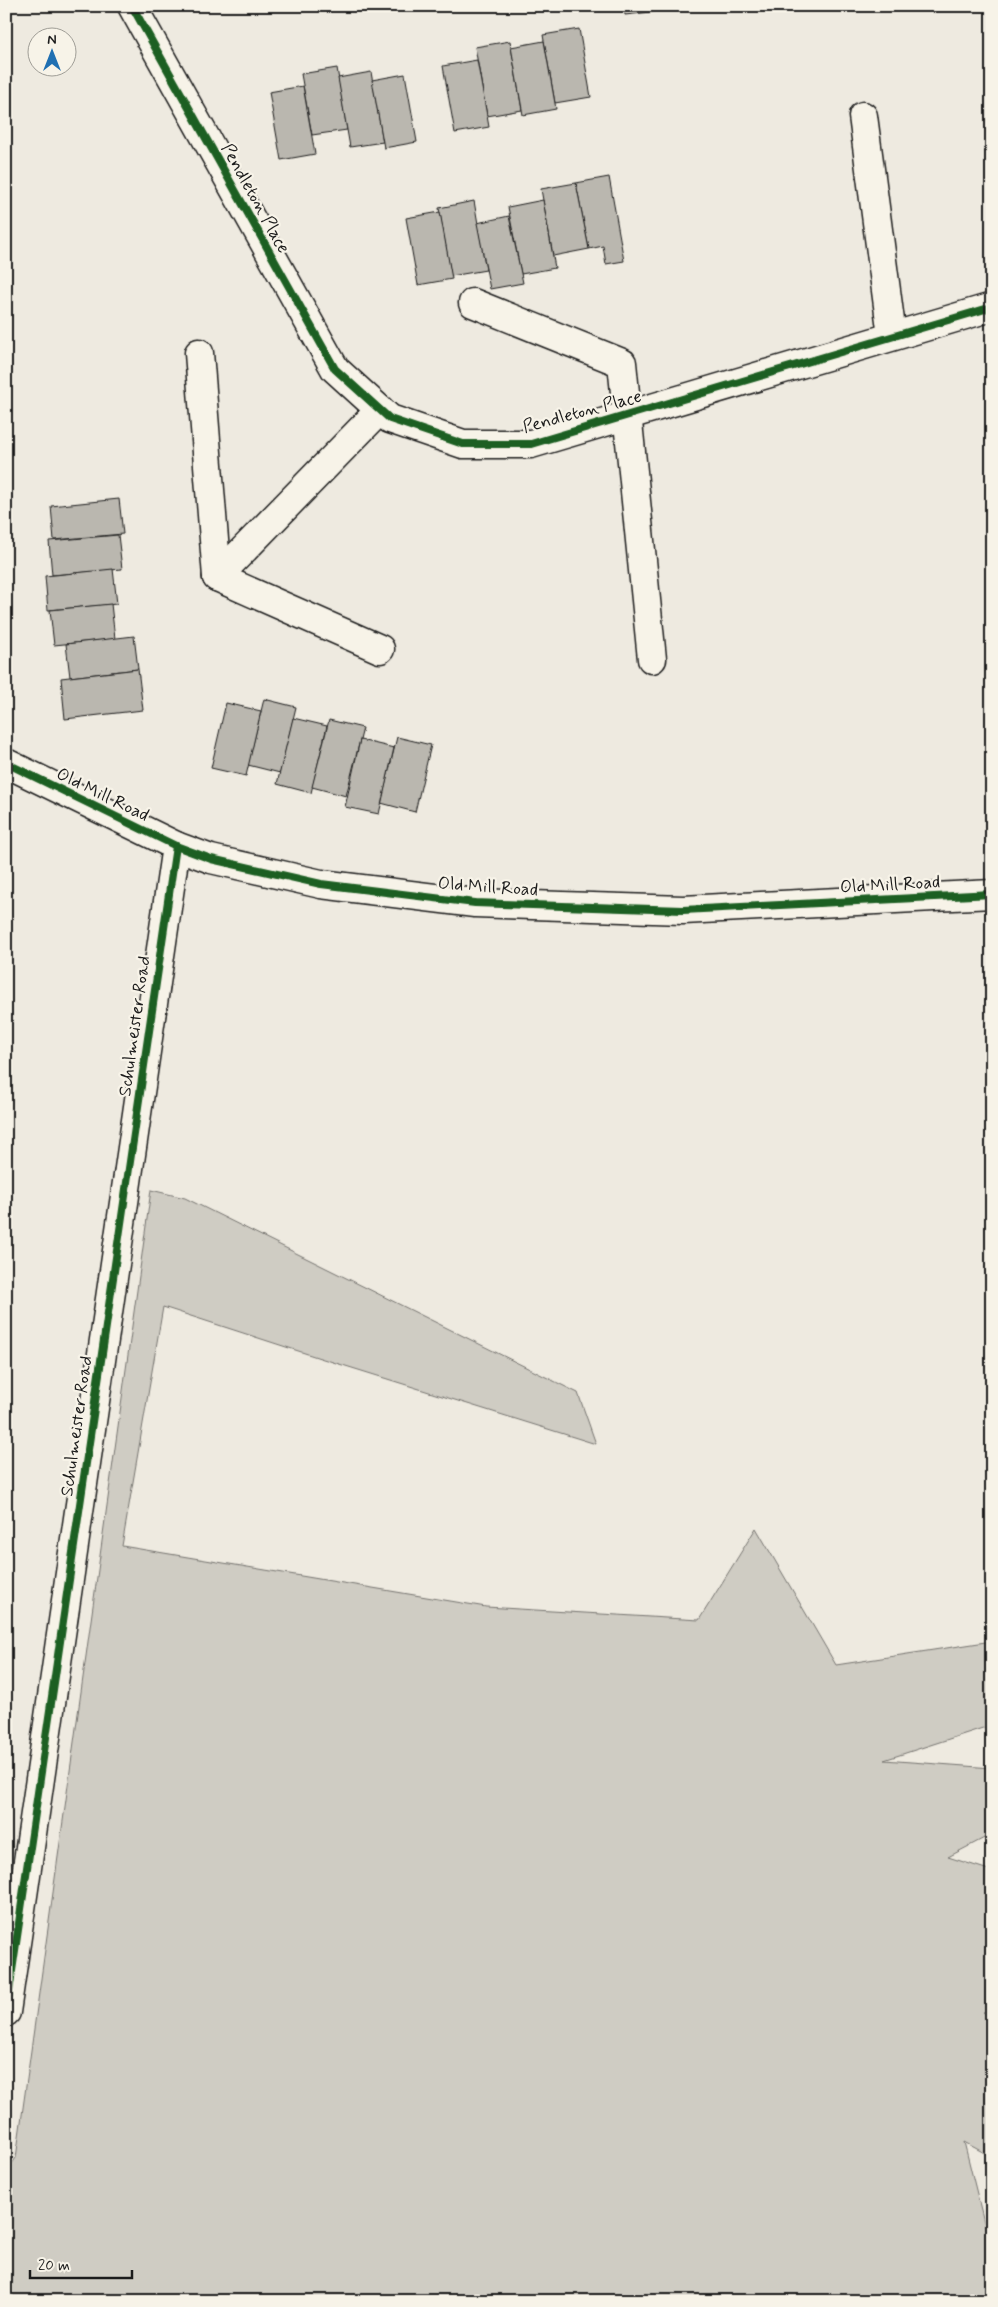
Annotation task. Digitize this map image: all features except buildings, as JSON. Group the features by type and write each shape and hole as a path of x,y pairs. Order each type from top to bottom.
{"street":[{"name":"Pendleton Place","path":"132,6 335,370 390,419 463,444 531,444 992,307"},
{"path":"863,116 892,336"},
{"name":"Pendleton Place","path":"473,303 622,363 652,659"},
{"path":"199,353 217,577"},
{"path":"217,577 380,410"},
{"path":"217,577 380,649"},
{"name":"Old Mill Road","path":"6,763 176,846 211,859 321,884 474,903 683,910 992,894"},
{"name":"Schulmeister Road","path":"6,2012 176,846"}],"shaded area":[{"path":"151,1190 185,1198 578,1393 596,1444 163,1307 122,1546 486,1607 699,1620 756,1528 836,1665 992,1641 992,1725 884,1760 992,1768 992,1834 948,1857 992,1871 992,2010 983,2012 992,2019 992,2157 964,2142 992,2254 992,2301 6,2301 6,2172 16,2158"}],"cycle path":[{"path":"132,6 335,369 390,419 463,444 531,444 992,307"},
{"path":"6,763 176,846 211,859 321,884 475,903 683,910 992,894"},
{"path":"6,2012 176,846"}]}
